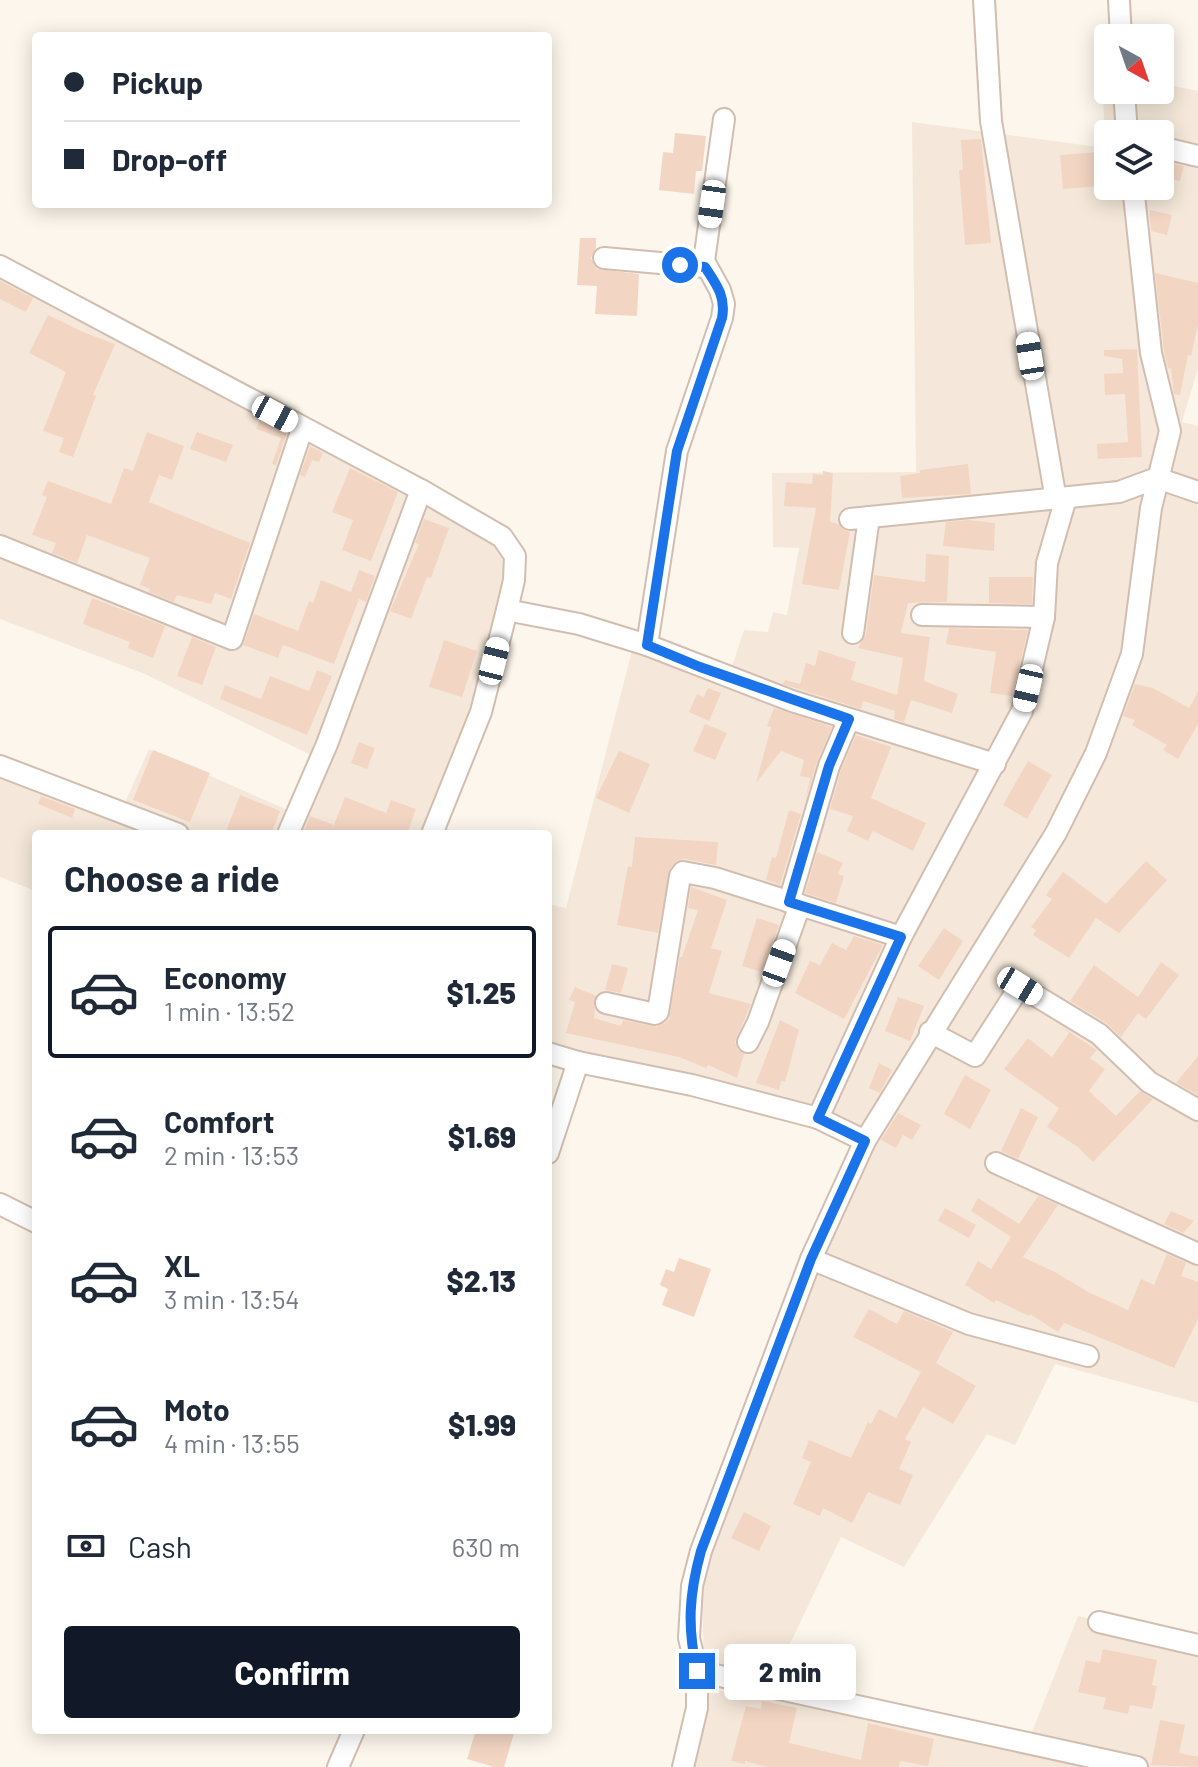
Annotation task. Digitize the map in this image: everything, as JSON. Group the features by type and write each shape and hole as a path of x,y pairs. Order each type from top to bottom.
{"street":[{"path":"818,1118 901,937 1022,711 1044,617 1047,563 1061,499 991,121 984,0"},
{"path":"1119,0 1120,24"},
{"path":"647,645 677,451 722,318 724,304 720,290 704,261 724,119"},
{"path":"1174,150 1198,156"},
{"path":"683,1767 697,1708 697,1671 689,1638 692,1586 701,1551 811,1259 865,1141 1056,833 1096,753 1132,654 1157,478 1170,431 1151,353 1135,200"},
{"path":"604,258 705,267"},
{"path":"0,266 421,490 502,537 515,556 514,580 507,610 481,712 434,830"},
{"path":"0,546 232,639 302,429"},
{"path":"853,633 860,518 1119,492 1157,478 1198,492"},
{"path":"290,830 332,731 421,490"},
{"path":"507,610 579,624 647,645 752,686 995,764"},
{"path":"922,615 1044,617"},
{"path":"748,1042 758,1022 794,903 829,766 849,719"},
{"path":"0,766 168,830"},
{"path":"606,1003 655,1014 658,1012 683,872 715,878 901,937"},
{"path":"930,1032 975,1056 1020,986 1099,1034 1149,1082 1198,1110"},
{"path":"552,1054 692,1085 818,1118 865,1141"},
{"path":"552,1141 578,1062"},
{"path":"996,1163 1198,1254"},
{"path":"0,1204 32,1220"},
{"path":"811,1259 969,1324 1088,1356"},
{"path":"1099,1622 1198,1645"},
{"path":"697,1671 1137,1767"},
{"path":"338,1767 352,1734"}],"shaded area":[{"path":"1174,86 1198,91 1198,368 1182,422 1198,426 1198,489 1192,488 1198,509 1198,1403 1055,1364 1015,1445 987,1434 904,1567 841,1537 775,1675 704,1671 701,1551 864,1141 552,1045 552,905 566,908 636,635 732,666 744,630 768,632 773,612 787,615 799,548 773,547 772,473 916,472 912,122 1094,146 1094,200 1174,200 1174,120 1104,120 1103,104 1174,104"},
{"path":"0,266 502,537 514,580 433,830 32,830 32,889 0,877 0,778 117,820 149,749 290,811 317,758 145,674 0,619"},
{"path":"1078,1616 1198,1645 1198,1767 677,1767 697,1687 1028,1742"}],"building":[{"path":"675,133 706,136 702,171 696,171 694,194 659,190 663,152 673,153"},
{"path":"981,139 991,243 965,245 959,170 963,170 961,140"},
{"path":"1094,152 1094,187 1063,189 1060,155"},
{"path":"1174,164 1184,166 1180,181 1174,180"},
{"path":"1149,210 1172,215 1167,235 1151,231"},
{"path":"580,238 596,238 596,248 591,258 597,269 639,274 637,316 595,314 597,286 577,285"},
{"path":"1155,273 1198,283 1198,325 1180,395 1174,394 1171,369 1168,368 1164,351"},
{"path":"0,281 33,298 26,312 0,299"},
{"path":"48,315 115,344 93,395 96,396 73,457 59,452 64,438 43,431 66,372 29,353"},
{"path":"1137,349 1142,457 1098,459 1097,444 1128,442 1125,394 1105,395 1104,374 1123,373 1122,359 1104,356 1104,350"},
{"path":"260,419 287,433 276,465 272,464 281,438 256,429"},
{"path":"147,432 184,446 172,480 159,475 149,502 250,543 231,599 215,593 211,604 177,595 174,602 140,585 150,558 87,535 77,563 52,553 56,543 32,535 47,497 42,495 48,481 111,504 124,468 133,471"},
{"path":"197,432 233,445 226,462 190,449"},
{"path":"310,446 323,453 319,462 312,460 305,477 300,475"},
{"path":"968,464 971,494 902,498 900,476 920,473 920,470"},
{"path":"350,468 398,492 371,561 342,550 353,520 332,512"},
{"path":"823,471 833,473 830,522 850,532 839,590 802,584 816,508 784,506 786,482 812,484 813,474 823,475"},
{"path":"424,519 449,528 431,578 427,577 411,619 390,611 419,544 415,543"},
{"path":"969,520 995,523 994,551 943,546 946,522"},
{"path":"926,554 949,556 947,602 908,603 901,633 930,637 924,681 958,694 952,713 911,700 904,722 894,719 895,711 863,701 861,709 783,684 785,680 800,684 806,663 815,666 819,650 856,662 851,680 897,695 903,658 858,648 866,635 874,575 925,582"},
{"path":"359,570 375,576 366,602 359,599 334,664 283,645 278,658 243,645 254,614 298,631 321,580 351,592"},
{"path":"989,577 1033,577 1032,604 989,603"},
{"path":"92,598 165,626 153,658 128,648 130,642 83,624"},
{"path":"949,628 1028,630 1012,696 990,693 996,652 946,644"},
{"path":"192,637 216,647 202,685 177,676"},
{"path":"444,640 477,651 462,697 429,687"},
{"path":"317,670 332,676 307,735 220,699 225,685 261,699 270,676 309,691"},
{"path":"1135,684 1153,688 1189,708 1198,692 1198,724 1178,759 1163,750 1167,745 1132,725 1135,720 1123,716"},
{"path":"708,688 721,693 709,721 689,712 697,694 704,697"},
{"path":"774,708 832,727 805,802 810,778 800,776 804,760 781,751 756,783 771,727 767,726"},
{"path":"705,724 727,733 715,760 693,751"},
{"path":"856,735 891,747 871,798 926,823 913,851 873,831 868,841 847,831 853,816 830,809 841,770"},
{"path":"359,742 375,748 367,769 351,763"},
{"path":"153,750 210,773 190,822 133,800"},
{"path":"619,751 650,764 629,813 596,798"},
{"path":"1028,761 1052,775 1027,819 1003,805"},
{"path":"240,795 280,811 273,830 227,830"},
{"path":"41,796 75,809 72,818 38,804"},
{"path":"345,797 386,813 391,800 416,809 408,830 305,830 310,816 334,825"},
{"path":"789,810 801,814 780,885 766,880 772,857 776,858"},
{"path":"635,837 718,842 716,865 685,859 678,860 670,868 658,933 617,925 628,866 632,867"},
{"path":"817,852 843,863 838,874 844,876 836,903 805,893"},
{"path":"1146,861 1167,880 1119,933 1096,918 1069,958 1033,935 1036,930 1031,927 1052,899 1046,895 1063,872 1106,904"},
{"path":"691,887 727,900 711,948 722,951 709,993 751,1004 735,1042 744,1054 737,1078 679,1057 566,1033 575,1002 569,1000 575,987 596,996 594,1018 621,1026 623,1020 657,1027 669,1020 680,957 698,910 688,908"},
{"path":"757,918 779,925 762,972 742,966"},
{"path":"944,928 963,941 939,980 918,966"},
{"path":"854,936 883,945 844,1019 795,993 810,961 820,965 832,943 846,950"},
{"path":"1161,962 1179,975 1146,1019 1138,1013 1121,1037 1106,1023 1070,1001 1094,965 1138,997"},
{"path":"612,964 628,968 621,993 605,990"},
{"path":"898,997 924,1006 910,1041 885,1031"},
{"path":"780,1020 799,1030 785,1082 781,1081 779,1090 756,1083"},
{"path":"1060,1026 1097,1050 1090,1058 1105,1069 1089,1091 1116,1116 1140,1091 1153,1099 1093,1162 1078,1147 1047,1127 1059,1108 1004,1069 1028,1038 1052,1057 1069,1033"},
{"path":"1198,1056 1198,1095 1176,1083"},
{"path":"879,1063 892,1070 880,1093 869,1088"},
{"path":"965,1075 991,1090 970,1129 944,1114"},
{"path":"1021,1108 1038,1117 1018,1159 1001,1151"},
{"path":"898,1113 921,1125 912,1140 903,1135 896,1148 881,1140"},
{"path":"1038,1196 1058,1205 1023,1257 1090,1293 1128,1310 1141,1279 1154,1285 1167,1254 1186,1263 1181,1276 1198,1282 1198,1319 1174,1368 1064,1323 1058,1332 1030,1314 996,1300 994,1303 965,1285 978,1261 991,1269 1011,1237 971,1211 978,1198 1019,1224"},
{"path":"945,1208 976,1225 969,1238 938,1221"},
{"path":"1171,1211 1194,1221 1183,1233 1164,1224"},
{"path":"679,1258 711,1269 694,1317 662,1305 668,1289 660,1285 666,1269 674,1272"},
{"path":"869,1309 897,1324 904,1311 953,1332 936,1363 976,1386 953,1424 923,1407 905,1439 911,1442 899,1469 913,1475 900,1505 868,1492 852,1523 823,1508 820,1516 793,1504 811,1462 802,1458 809,1440 851,1458 868,1422 871,1424 879,1409 896,1418 921,1372 853,1337"},
{"path":"744,1512 771,1526 759,1551 731,1538"},
{"path":"1103,1649 1157,1660 1152,1685 1157,1686 1152,1709 1130,1705 1128,1714 1103,1709 1106,1698 1078,1692 1086,1660 1100,1663"},
{"path":"762,1701 797,1708 789,1743 861,1760 868,1723 934,1739 928,1766 900,1761 899,1767 767,1767 731,1761 746,1706 761,1709"},
{"path":"1160,1720 1185,1725 1179,1753 1198,1757 1198,1767 1151,1765"},
{"path":"475,1734 514,1734 504,1767 467,1759"}],"route":[{"path":"680,265 705,267 720,290 724,304 677,451 647,645 792,701 849,719 829,766 789,902 901,937 818,1118 865,1141 811,1259 701,1551 692,1586 689,1638 697,1671"}]}
